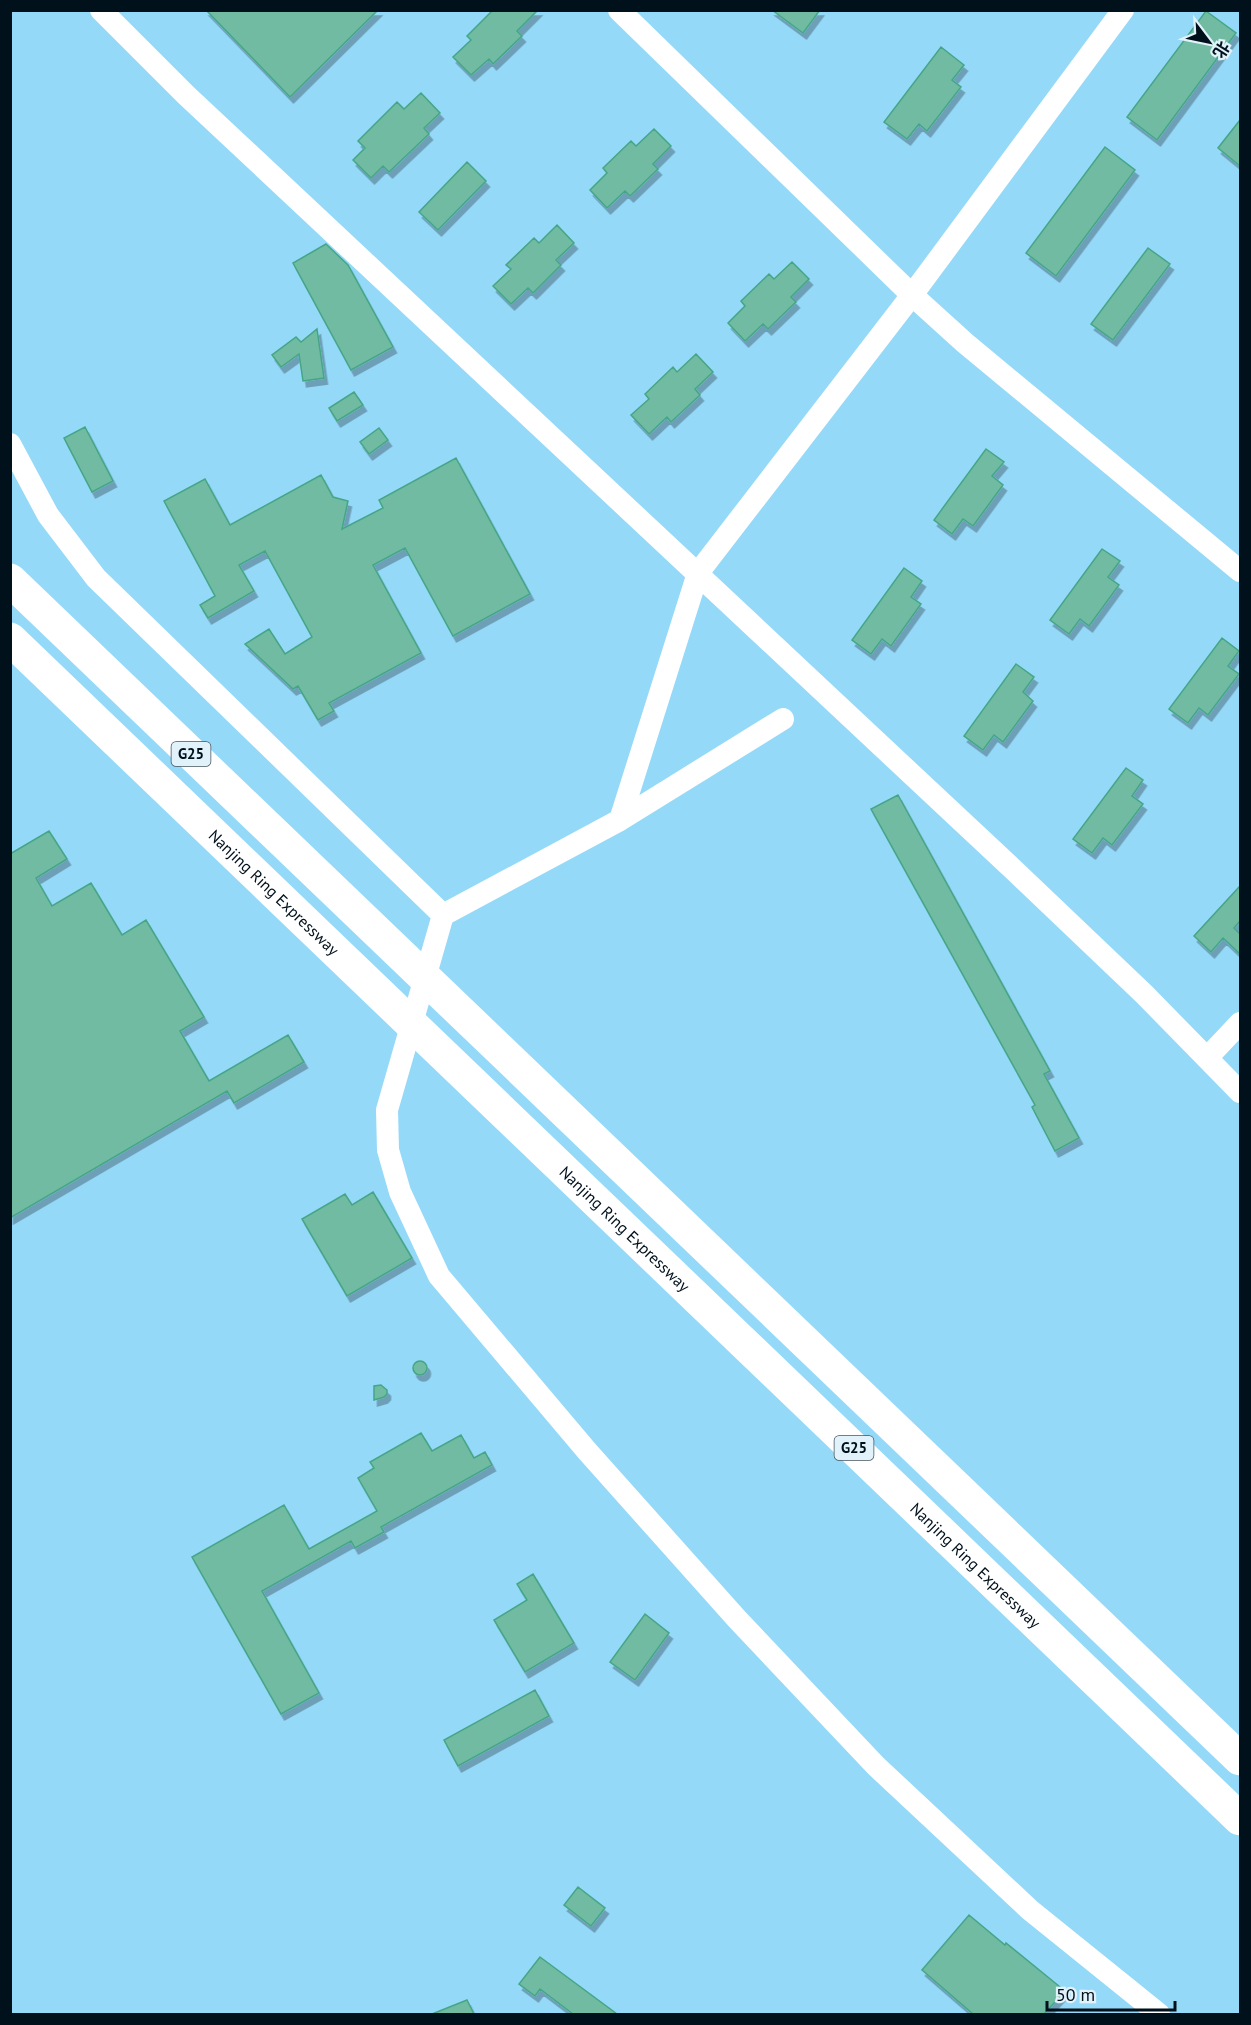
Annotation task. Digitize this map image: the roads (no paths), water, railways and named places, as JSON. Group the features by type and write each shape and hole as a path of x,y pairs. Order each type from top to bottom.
{"highway":[{"name":"G25","path":"10,580 1240,1759"},
{"name":"Nanjing Ring Expressway","path":"10,639 1240,1819"}],"street":[{"path":"100,10 186,95 1017,873 1144,994 1240,1092"},
{"path":"619,10 912,295 965,343 1240,572"},
{"path":"620,820 698,573 912,295 1123,10"},
{"path":"10,444 48,514 96,578 443,915"},
{"path":"783,719 620,820 443,915 387,1110 388,1150 400,1192 439,1276 587,1451 737,1618 876,1767 1030,1910 1159,2014"},
{"path":"1207,1058 1240,1023"}]}
